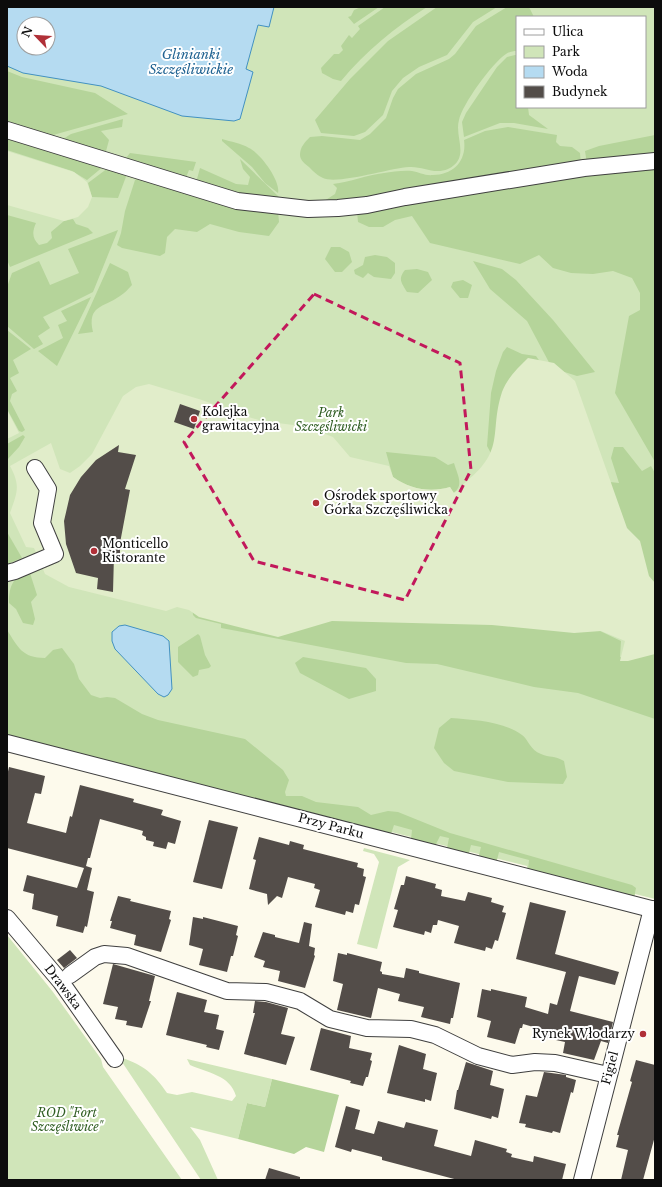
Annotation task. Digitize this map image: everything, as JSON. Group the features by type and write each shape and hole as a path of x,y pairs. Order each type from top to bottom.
{"street":[{"path":"7,130 236,201 308,208 338,208 368,205 405,197 568,171 655,160"},
{"path":"7,573 55,554 42,523 48,489 35,468"},
{"name":"Przy Parku","path":"7,742 653,910"},
{"name":"Figiel","path":"582,1180 608,1075 653,910"},
{"name":"Drawska","path":"7,918 60,982 115,1059"},
{"path":"70,975 95,956 104,954 126,956 227,990 266,992 300,1001 330,1019 367,1028 411,1029 436,1035 478,1056 512,1065 535,1062 555,1063 608,1075"}],"highlighted area":[{"path":"314,294 460,363 471,470 405,600 254,561 184,442"}],"green space":[{"name":"Park Szczęśliwicki","path":"7,7 655,7 655,899 635,894 634,898 527,869 527,866 438,844 435,846 411,840 411,837 7,735"},
{"path":"361,7 379,7 354,24 348,17 351,16 354,10"},
{"path":"385,7 427,7 403,23 381,41 360,60 341,81 333,79 322,73 321,68 334,54 339,54 343,50 341,46 349,35 352,38 360,29 358,26"},
{"path":"437,7 497,7 473,22 447,55 419,67 403,78 392,91 383,115 365,132 354,136 321,133 315,120 350,79 388,41"},
{"path":"507,7 529,7 534,16 516,16 516,51 506,54 493,66 471,95 461,113 458,127 460,153 459,159 455,164 443,171 409,167 351,178 330,180 319,176 304,163 300,157 301,150 310,137 322,136 360,140 370,134 386,118 398,89 416,74 449,59 455,54 476,26"},
{"path":"516,55 516,108 528,108 529,115 548,129 514,123 500,123 464,137 462,122 466,113 497,67 507,57"},
{"path":"7,71 22,77 95,93 128,114 46,137 7,125"},
{"path":"123,119 122,127 101,131 109,140 105,155 60,141 71,134"},
{"path":"508,127 557,135 556,142 560,146 572,147 580,153 581,165 341,202 321,203 335,194 337,188 333,184 398,171 412,171 430,175 447,172 461,160 464,140 485,131"},
{"path":"655,135 655,155 587,164 585,151 599,146"},
{"path":"7,136 104,166 87,180 72,171 7,150"},
{"path":"222,139 246,146 259,155 273,175 278,188 278,193 265,183 252,167 222,141"},
{"path":"7,151 74,172 87,182 92,197 88,207 78,217 64,221 7,205"},
{"path":"130,153 196,162 193,171 189,170 185,180 126,162 126,158"},
{"path":"240,159 279,197 281,201 236,194 198,183 197,179 200,168 236,184 248,185 250,177 243,169"},
{"path":"655,165 655,462 615,393 629,316 640,310 640,293 632,278 613,271 593,274 571,273 553,268 539,255 520,264 430,243 412,216 395,220 383,227 369,227 358,222 357,211"},
{"path":"108,168 127,174 118,198 92,197 88,183"},
{"path":"139,178 278,211 279,222 269,236 239,232 210,224 197,232 175,229 167,237 165,253 160,256 122,248 117,245 125,211 135,180"},
{"path":"7,215 36,223 33,235 39,245 47,243 52,238 51,232 64,221 73,219 76,224 88,228 93,233 10,267 7,260"},
{"path":"118,230 93,292 43,317 50,328 38,336 43,344 34,349 7,326 7,287 12,273 39,261 50,285 79,273 68,249"},
{"path":"331,247 340,247 349,252 352,262 342,272 335,272 325,259"},
{"path":"375,255 387,257 395,263 395,273 391,279 374,277 368,273 363,278 355,274 354,270 363,265 365,257"},
{"path":"473,261 502,269 516,280 553,320 595,372 577,376 552,368 527,321 490,289"},
{"path":"110,263 128,272 132,285 122,295 98,308 94,312 92,317 93,332 78,334"},
{"path":"417,269 428,272 432,280 418,293 407,292 401,278 405,270"},
{"path":"463,280 472,285 468,298 460,298 451,287 453,282"},
{"path":"91,297 57,366 38,351 63,338 58,325 67,321 61,311"},
{"path":"7,330 31,349 13,360 19,373 10,378 17,391 12,394 10,401 25,430 22,432 19,431 7,409"},
{"path":"507,347 522,354 536,356 552,379 601,481 619,483 611,458 614,447 623,447 642,471 651,466 655,473 655,597 494,459 487,446 491,393 496,371 503,352"},
{"name":"Ośrodek sportowy Górka Szczęśliwicka","path":"528,358 554,363 575,381 627,528 640,541 649,576 655,583 655,654 628,661 620,661 625,641 601,631 574,633 492,625 332,621 278,637 199,617 189,610 177,607 166,611 69,587 45,574 34,548 26,547 10,513 16,495 17,484 10,466 51,443 60,469 70,473 80,466 92,454 123,396 136,387 149,384 202,400 262,421 301,426 315,430 333,437 350,457 389,466 393,477 406,484 428,490 450,487 454,493 479,470 487,459 492,449 498,406 504,387 517,369"},
{"path":"7,410 19,433 7,439"},
{"path":"23,435 25,437 19,447 7,460 7,444"},
{"path":"386,452 435,457 448,465 454,463 459,480 459,487 453,493 450,487 428,490 406,484 393,477"},
{"path":"7,532 22,558 7,564"},
{"path":"29,570 37,595 31,602 35,619 33,625 23,623 16,609 9,603 10,591 13,583 19,576"},
{"path":"192,605 598,630 621,641 620,657 628,660 655,652 655,719 578,693 534,687 437,664 406,663 221,628 221,624 196,618 193,615"},
{"path":"7,630 14,642 26,654 31,656 45,658 53,650 62,648 74,664 79,679 91,695 100,698 115,698 142,714 158,720 245,739 283,770 289,780 285,792 286,796 302,796 316,802 358,807 371,815 388,811 398,812 450,833 632,885 636,888 634,898 528,870 529,860 499,852 497,860 494,862 481,858 479,855 481,847 471,845 469,853 466,854 449,850 447,848 449,838 440,836 435,846 411,840 412,830 394,825 391,834 389,835 7,735"},
{"path":"198,634 200,636 205,655 211,666 209,668 199,670 198,675 193,677 178,662 178,647"},
{"path":"303,657 366,668 376,679 376,691 349,699 300,673 295,663"},
{"path":"451,718 488,722 514,730 522,735 537,752 564,761 567,777 563,784 508,782 454,771 444,763 434,748 439,728"},
{"path":"364,848 410,860 398,867 377,949 357,944 379,862 374,854 363,851"},
{"name":"ROD \"Fort Szczęśliwice\"","path":"7,935 53,992 101,1059 103,1067 182,1180 7,1180"},
{"path":"122,1058 148,1071 158,1080 167,1093 177,1095 192,1092 232,1101 236,1096 229,1083 224,1079 190,1065 187,1059 272,1079 265,1107 247,1103 238,1139 190,1127 200,1140 218,1180 201,1180 120,1059"},
{"path":"272,1079 339,1095 324,1152 306,1147 294,1154 238,1139 247,1103 265,1107"}],"water":[{"name":"Glinianki Szczęśliwickie","path":"7,7 274,7 269,27 258,25 246,69 253,72 240,119 234,121 182,116 101,86 23,73 7,66"},
{"path":"125,625 163,636 169,641 172,689 168,695 164,697 158,694 115,649 112,641 112,632 119,626"}],"building":[{"name":"Kolejka grawitacyjna","path":"180,404 200,411 194,429 174,422"},
{"path":"119,445 118,452 136,455 125,489 130,490 120,543 120,555 114,555 113,592 97,589 98,578 76,573 66,544 64,521 70,495 81,477 96,460"},
{"path":"9,767 45,776 41,794 35,793 27,823 66,833 70,816 72,817 80,785 134,799 133,802 163,810 161,815 181,821 175,844 168,842 166,849 153,846 154,842 146,840 146,837 142,835 143,831 100,819 90,858 88,858 86,866 92,868 87,890 94,892 87,927 85,926 83,933 56,926 58,916 32,909 34,894 23,891 27,875 77,888 84,868 7,848 7,776"},
{"path":"209,820 238,827 222,889 193,882"},
{"path":"259,837 289,845 290,841 304,845 303,849 358,863 357,867 364,869 363,876 366,877 359,905 355,904 353,913 346,911 345,915 315,907 320,890 314,888 315,884 288,877 282,898 277,896 268,905 267,894 249,889 256,860 253,859"},
{"path":"406,876 436,884 435,888 442,890 441,896 465,901 468,892 492,898 491,902 504,906 502,912 506,913 498,941 495,940 492,949 486,947 485,951 454,943 459,926 438,920 437,925 433,925 431,933 425,931 424,935 393,927 398,910 394,909 401,885 404,885"},
{"path":"118,896 131,899 130,901 171,911 169,919 171,920 161,952 134,945 136,935 110,928 112,921 110,921"},
{"path":"530,902 566,911 555,954 619,972 615,985 579,976 570,1011 613,1022 608,1043 601,1041 594,1060 563,1053 565,1042 542,1037 544,1030 523,1024 522,1028 520,1028 515,1044 487,1037 491,1021 477,1017 482,989 491,991 491,989 527,997 525,1007 548,1014 550,1003 557,1005 566,972 516,959"},
{"path":"193,917 203,919 203,917 238,926 236,935 238,936 227,972 199,965 203,949 189,945"},
{"path":"304,922 312,924 309,946 315,948 315,956 305,988 278,981 280,971 263,967 265,961 254,957 263,932 275,935 275,937 299,943"},
{"path":"70,950 77,958 64,968 57,960"},
{"path":"338,953 347,955 347,953 382,962 380,971 382,974 404,978 406,968 419,971 419,973 460,983 453,1018 451,1018 450,1024 421,1017 424,1007 398,1001 400,994 378,988 371,1018 337,1010 343,984 333,981"},
{"path":"113,964 155,976 149,1001 151,1001 142,1028 126,1025 127,1021 115,1019 118,1007 103,1004"},
{"path":"177,992 207,1000 204,1012 219,1015 216,1029 224,1031 219,1050 206,1047 207,1045 166,1035"},
{"path":"255,1001 266,1002 288,1008 281,1034 295,1037 286,1065 244,1054 255,1013 253,1013"},
{"path":"321,1028 351,1036 349,1048 372,1053 370,1060 372,1061 368,1077 366,1077 363,1086 350,1083 351,1081 310,1070"},
{"path":"399,1045 426,1054 423,1069 437,1073 431,1101 425,1099 425,1102 387,1093"},
{"path":"636,1060 655,1065 655,1136 643,1180 621,1180 628,1150 616,1147 619,1135 617,1135 632,1082 630,1081"},
{"path":"466,1062 493,1071 490,1085 504,1089 498,1118 492,1116 491,1119 454,1109 457,1090"},
{"path":"544,1072 566,1075 566,1077 576,1080 573,1093 571,1092 560,1133 553,1131 552,1133 525,1127 526,1124 519,1123 526,1095 537,1097"},
{"path":"346,1106 360,1110 355,1129 374,1134 378,1121 404,1128 406,1122 438,1130 434,1146 471,1156 475,1140 507,1149 506,1152 512,1154 511,1157 533,1162 534,1156 566,1164 562,1180 458,1180 382,1160 382,1157 352,1149 351,1152 335,1147"},
{"path":"269,1168 300,1177 300,1180 265,1180"}],"place":[{"name":"Kolejka grawitacyjna","path":"194,419"},
{"name":"Ośrodek sportowy Górka Szczęśliwicka","path":"316,503"},
{"name":"Monticello Ristorante","path":"94,551"},
{"name":"Rynek Włodarzy","path":"643,1034"}]}
